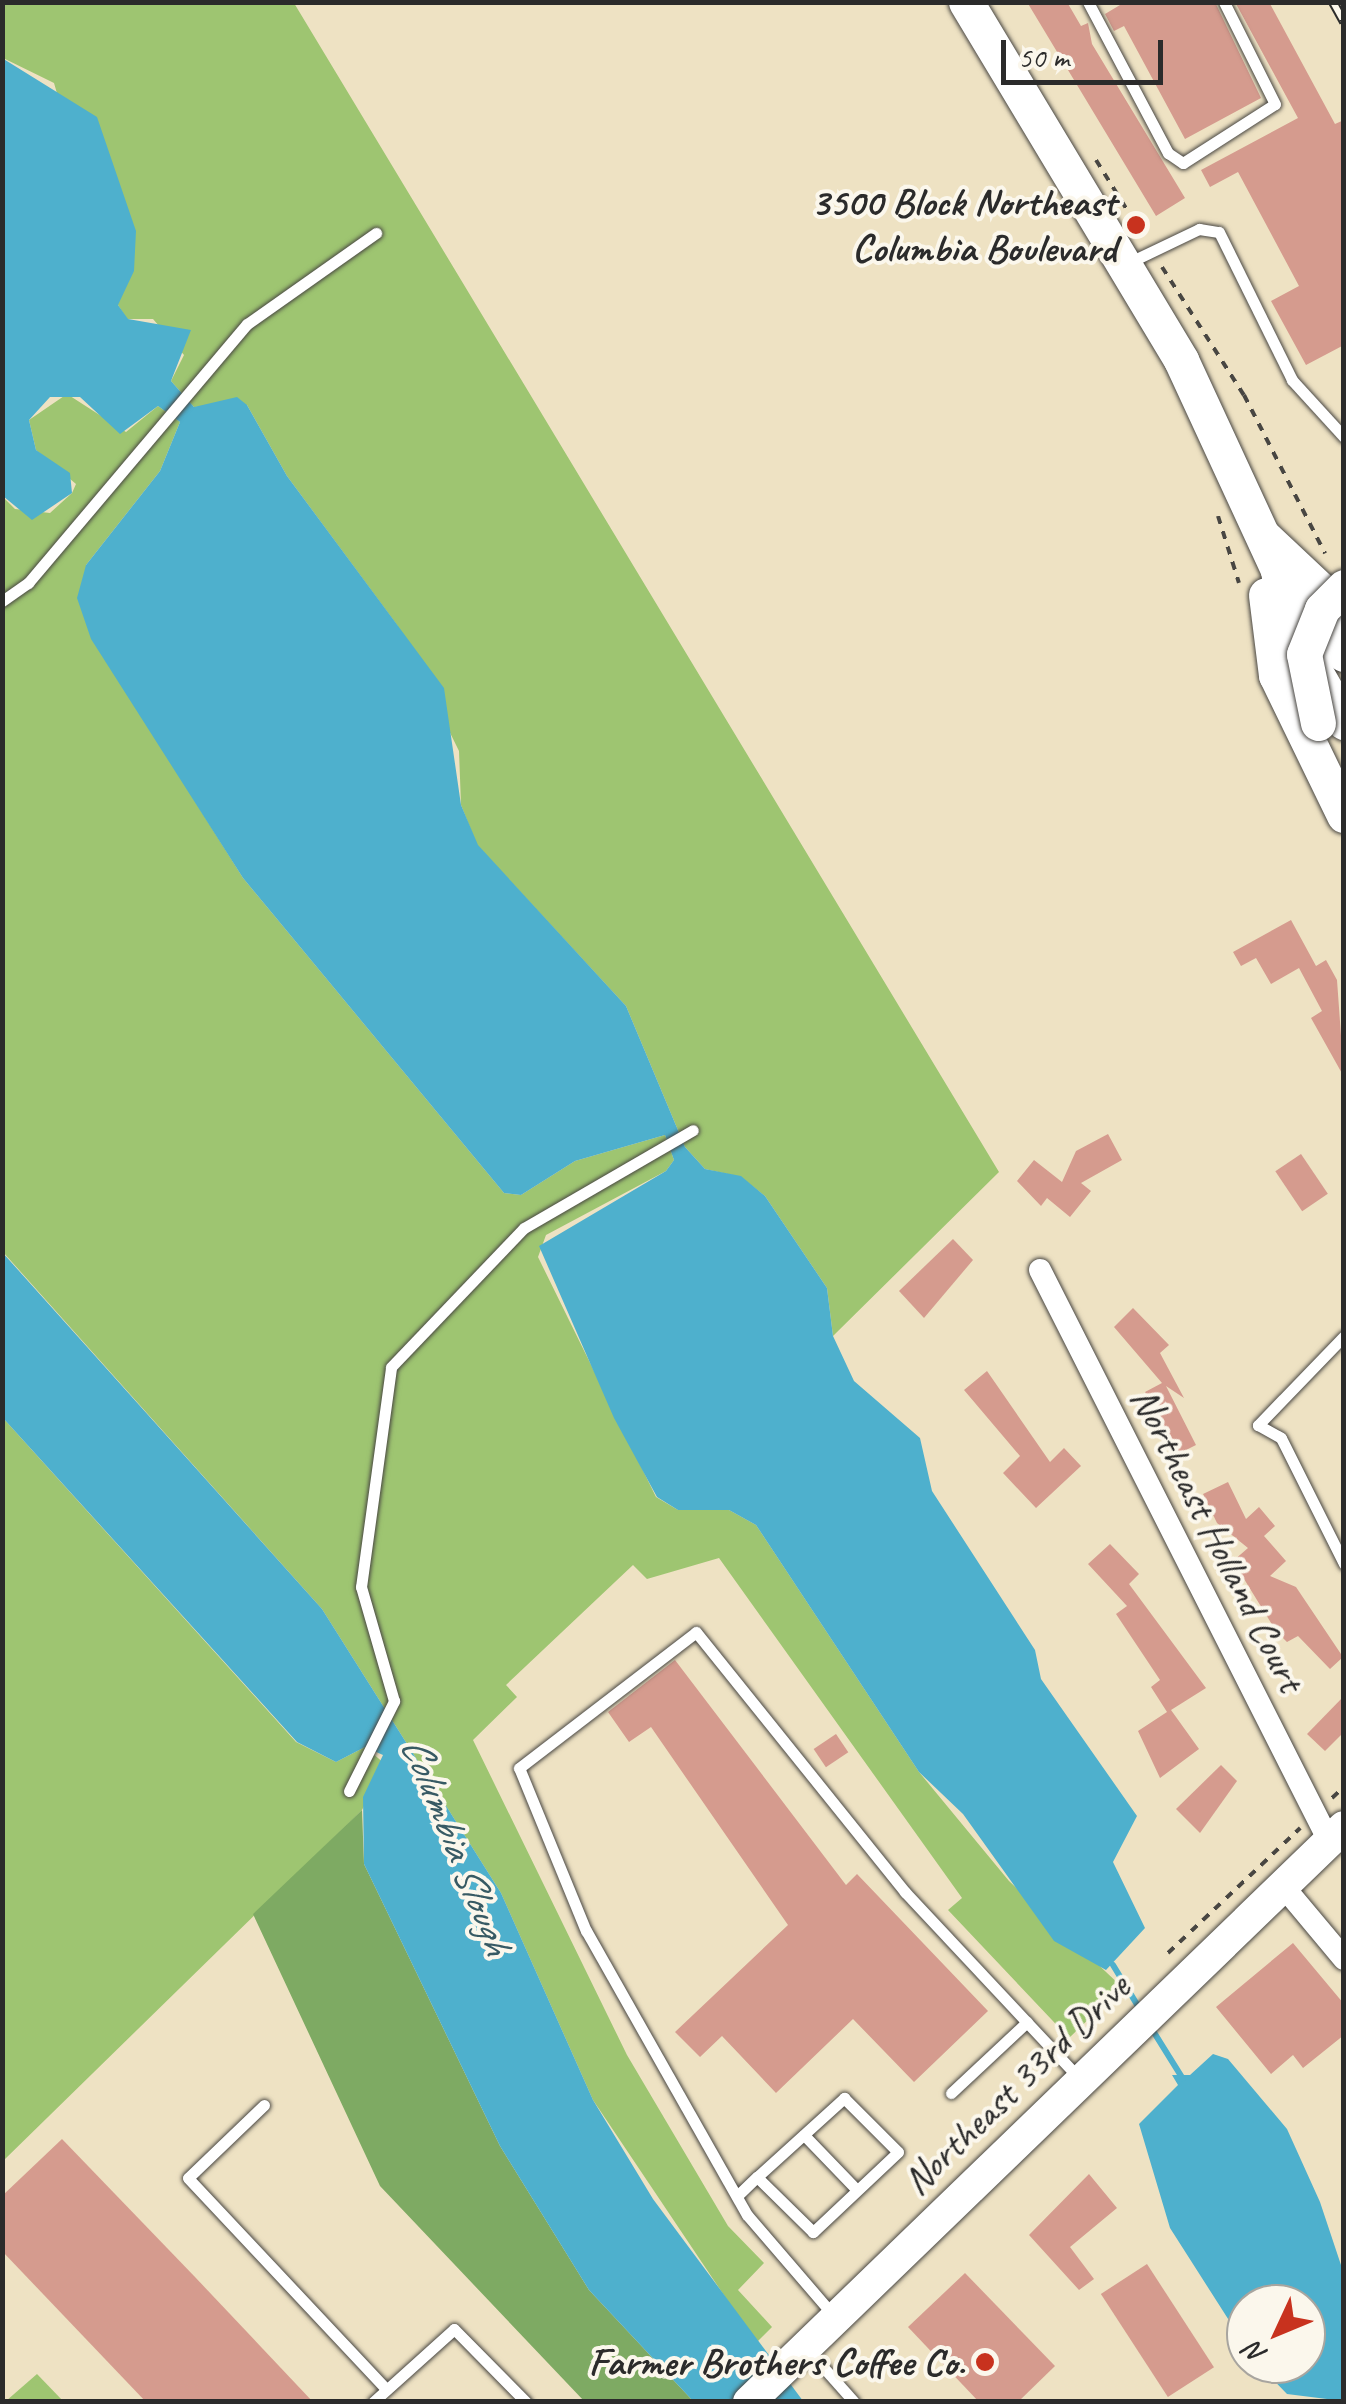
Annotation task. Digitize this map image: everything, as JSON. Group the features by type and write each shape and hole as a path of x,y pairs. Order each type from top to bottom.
{"main road":[{"path":"973,4 1125,266 1263,534 1278,570 1285,618 1344,722"},
{"path":"1263,534 1344,610"},
{"path":"1263,534 1276,675 1344,815"},
{"path":"1278,570 1314,601 1344,654"},
{"path":"1337,575 1314,623 1303,669 1312,708 1344,769"},
{"name":"Northeast 33rd Drive","path":"749,2402 1254,1914 1333,1830"}],"street":[{"name":"Northeast Holland Court","path":"1040,1270 1333,1830"},
{"path":"1282,1886 1344,1959"}],"lane":[{"path":"1088,2 1168,153 1183,162 1274,104 1224,2"},
{"path":"1125,266 1199,229 1219,232 1292,380 1344,437"},
{"path":"2,600 28,583 246,324 376,233"},
{"path":"349,1792 392,1708 392,1677 361,1587 391,1367 524,1228 692,1130"},
{"path":"1344,1336 1258,1425 1281,1438 1344,1564"},
{"path":"836,2318 737,2196 586,1930 519,1768 696,1632 905,1892 1081,2080"},
{"path":"951,2093 1027,2022"},
{"path":"737,2196 844,2098 898,2152 813,2232 758,2177"},
{"path":"264,2106 188,2178 386,2390"},
{"path":"804,2135 857,2190"},
{"path":"373,2402 454,2329 526,2402"},
{"path":"800,2352 854,2402"}],"path":[{"path":"1294,497 1337,575"},
{"path":"1168,1952 1333,1830 1344,1787"}],"green space":[{"path":"2,3 294,3 999,1172 833,1336 827,1288 765,1196 741,1177 705,1169 685,1147 626,1006 477,845 461,805 459,751 397,625 287,476 247,405 194,407 171,381 184,355 153,319 127,319 118,305 54,83 3,58"},
{"path":"67,394 126,432 158,406 180,422 160,471 86,565 191,795 243,878 504,1193 521,1195 575,1161 665,1135 674,1160 666,1171 546,1235 538,1257 656,1497 678,1510 729,1510 756,1525 919,1772 1009,1881 1122,1987 1069,2038 948,1910 962,1898 719,1558 647,1579 633,1565 506,1685 517,1697 473,1740 627,2055 728,2226 764,2263 738,2290 772,2327 756,2343 593,2100 501,1893 322,1609 3,1252 2,496 15,509 50,513 72,493 76,484 36,450 29,420"},
{"path":"3,1418 296,1742 336,1762 365,1747 385,1764 362,1810 3,2161"},
{"path":"362,1810 364,1864 500,2146 589,2290 693,2401 584,2401 380,2186 253,1914"},
{"path":"37,2374 63,2401 6,2401"}],"water":[{"path":"2,58 97,117 136,231 134,271 118,305 128,319 191,330 171,381 194,407 237,397 247,405 287,476 444,688 461,805 478,845 626,1006 685,1147 705,1169 741,1176 765,1196 827,1288 833,1336 854,1381 920,1438 932,1491 1035,1650 1041,1679 1137,1816 1113,1862 1145,1928 1106,1970 1054,1941 963,1814 919,1772 756,1525 729,1510 678,1510 657,1497 614,1418 539,1246 666,1171 674,1160 665,1135 575,1161 521,1195 504,1193 243,878 91,639 77,598 86,565 160,471 180,422 158,406 120,434 80,397 50,397 29,420 36,450 70,473 72,493 32,520 3,496"},
{"name":"Columbia Slough","path":"2,1252 322,1609 501,1893 593,2100 653,2199 803,2401 693,2401 589,2290 500,2146 364,1864 363,1797 383,1755 365,1747 336,1762 297,1742 3,1418"},
{"path":"1213,2054 1228,2059 1287,2129 1320,2202 1343,2271 1343,2401 1287,2394 1277,2384 1326,2384 1326,2284 1226,2284 1226,2316 1170,2228 1139,2124 1178,2085 1172,2075 1190,2075"}],"building":[{"path":"1027,2 1067,2 1081,26 1088,23 1092,44 1185,198 1156,216"},
{"path":"1125,2 1215,2 1261,98 1185,139 1124,26 1114,31 1105,14"},
{"path":"1235,2 1269,2 1335,124 1344,120 1344,345 1306,365 1271,301 1299,286 1238,172 1210,187 1201,170 1298,118"},
{"path":"1291,920 1316,966 1326,960 1337,980 1344,1077 1311,1018 1322,1011 1299,968 1271,984 1256,958 1241,966 1233,952"},
{"path":"1108,1134 1122,1160 1081,1183 1091,1191 1070,1217 1047,1198 1041,1206 1017,1181 1034,1160 1062,1182 1076,1151"},
{"path":"1301,1154 1328,1194 1302,1211 1275,1171"},
{"path":"953,1239 973,1260 924,1318 899,1291"},
{"path":"1133,1308 1169,1345 1160,1353 1184,1398 1166,1386 1196,1445 1178,1454 1145,1392 1162,1383 1114,1327"},
{"path":"987,1371 1050,1462 1064,1448 1081,1466 1036,1508 1003,1473 1020,1456 964,1390"},
{"path":"1228,1482 1246,1519 1259,1507 1275,1526 1264,1536 1286,1561 1270,1576 1296,1587 1343,1657 1330,1669 1298,1636 1287,1642 1276,1631 1233,1561 1248,1548 1217,1523 1203,1494"},
{"path":"1110,1544 1139,1574 1129,1584 1206,1688 1171,1710 1199,1749 1160,1778 1138,1731 1167,1712 1151,1687 1160,1680 1116,1614 1127,1606 1088,1564"},
{"path":"675,1660 846,1885 857,1874 988,2011 914,2082 853,2019 776,2093 722,2036 700,2057 675,2032 788,1925 651,1727 629,1742 608,1712"},
{"path":"1344,1696 1344,1732 1325,1751 1307,1734"},
{"path":"836,1734 848,1752 826,1767 814,1749"},
{"path":"1221,1765 1237,1781 1200,1833 1176,1809"},
{"path":"1293,1943 1344,2004 1344,2035 1303,2068 1293,2055 1271,2074 1216,2007"},
{"path":"62,2139 313,2402 146,2402 2,2251 2,2196"},
{"path":"1089,2174 1117,2208 1070,2247 1094,2279 1079,2290 1029,2235"},
{"path":"1147,2264 1214,2367 1168,2397 1101,2294"},
{"path":"965,2273 1055,2366 1018,2402 979,2402 908,2327"}],"waterway":[{"path":"1113,1965 1141,2011"},
{"path":"1150,2026 1183,2079"}],"railway":[{"path":"1333,2 1344,22"}],"place":[{"name":"3500 Block Northeast Columbia Boulevard","path":"1136,225"},
{"name":"Farmer Brothers Coffee Co.","path":"985,2362"}]}
